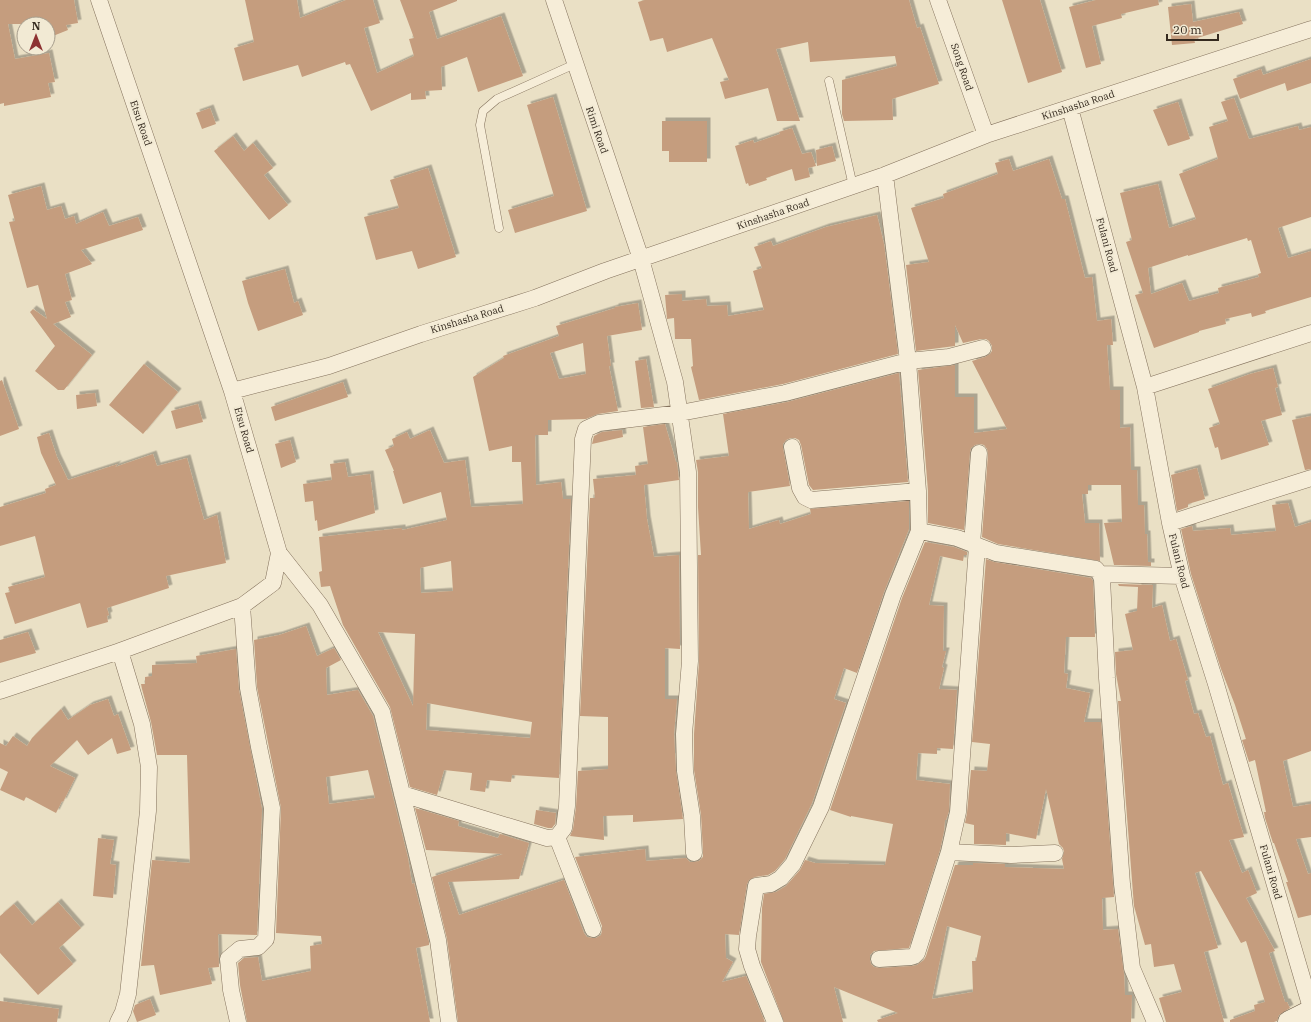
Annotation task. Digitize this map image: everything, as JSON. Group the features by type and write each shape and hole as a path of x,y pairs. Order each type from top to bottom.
{"street":[{"name":"Etsu Road","path":"0,691 120,651 242,606 273,583 280,553 232,391 99,0"},
{"name":"Rimi Road","path":"554,0 641,259 676,382 688,472 690,661 684,734 685,770 692,816 694,853"},
{"name":"Song Road","path":"938,0 986,134"},
{"name":"Kinshasha Road","path":"232,391 329,366 421,334 535,298 641,259 885,175 986,134 1311,29"},
{"name":"Fulani Road","path":"1070,108 1145,388 1170,523 1182,576 1216,684 1311,1010"},
{"path":"775,1022 752,966 747,949 756,886 771,884 781,878 793,864 821,806 893,595 919,531 918,491 908,361 885,175"},
{"path":"1145,388 1311,333"},
{"path":"402,794 547,838 557,837 564,828 567,806 583,446 586,429 599,423 680,413 784,393 908,361 949,357 983,348"},
{"path":"792,447 800,488 804,497 812,500 918,491"},
{"path":"878,959 911,957 917,953 949,852 958,812 980,453"},
{"path":"1170,523 1311,478"},
{"path":"919,531 958,538 996,553 1096,569 1100,574 1102,579 1107,678 1122,892 1132,968 1155,1022"},
{"path":"280,553 320,605 382,712 438,940 449,1022"},
{"path":"1100,574 1182,576"},
{"path":"238,1022 230,990 228,959 240,949 258,947 266,939 272,808 248,688 242,606"},
{"path":"118,1022 123,1012 128,994 148,811 149,767 142,724 120,651"},
{"path":"557,837 593,929"},
{"path":"949,852 1011,855 1055,853"},
{"path":"1289,1022 1311,1010"}],"lane":[{"path":"499,228 480,125 483,111 497,99 575,64"},
{"path":"829,81 853,186"}],"building":[{"path":"0,0 74,0 78,23 66,25 68,30 56,35 56,16 16,16 16,24 8,24 15,59 32,56 50,56 55,82 48,83 51,97 4,106 4,103 0,104"},
{"path":"245,0 297,0 300,18 346,0 373,0 380,23 364,28 377,73 414,56 409,39 414,38 400,0 457,0 429,12 437,39 501,16 523,76 478,92 467,57 441,67 442,90 425,91 426,99 411,100 411,93 371,111 350,64 346,65 345,62 302,77 298,65 243,81 234,48 254,42"},
{"path":"645,0 909,0 917,28 920,27 939,84 892,99 893,120 844,121 842,114 842,80 897,66 895,56 810,62 808,42 776,49 800,121 777,121 768,88 725,99 720,82 729,80 712,38 667,52 663,38 650,41 638,2"},
{"path":"1002,0 1040,0 1062,72 1028,83"},
{"path":"1096,0 1158,0 1159,5 1121,14 1122,18 1092,26 1101,64 1086,68 1069,7"},
{"path":"1191,4 1193,22 1239,12 1243,24 1194,39 1195,43 1172,45 1168,7"},
{"path":"1311,59 1311,83 1287,91 1285,83 1240,99 1233,79 1261,69 1263,75"},
{"path":"553,97 587,211 515,233 508,210 554,196 527,105"},
{"path":"1234,98 1249,139 1298,126 1299,130 1311,127 1311,217 1278,228 1288,258 1311,251 1311,297 1265,311 1266,313 1252,317 1251,313 1225,319 1226,324 1199,331 1154,348 1135,295 1143,293 1126,242 1132,240 1120,193 1158,184 1169,228 1196,219 1179,174 1218,159 1209,127 1228,121 1221,102","holes":["1247,238 1248,241 1251,240 1261,273 1258,274 1259,277 1218,288 1219,293 1189,301 1182,283 1151,294 1148,268"]},
{"path":"1178,102 1190,139 1168,146 1153,110"},
{"path":"210,108 216,124 202,129 196,113"},
{"path":"662,121 707,121 707,162 669,162 669,151 662,151"},
{"path":"792,128 802,154 811,152 816,166 808,168 810,177 795,181 792,169 749,186 748,183 746,184 735,146 753,140 754,143"},
{"path":"233,136 244,151 253,143 273,168 264,175 288,205 269,220 214,151"},
{"path":"832,146 836,161 817,166 816,150"},
{"path":"1009,159 1013,171 1049,159 1062,199 1065,199 1085,278 1092,277 1097,321 1111,319 1113,345 1107,345 1110,390 1120,390 1120,428 1130,427 1131,470 1137,470 1138,505 1144,505 1148,562 1151,562 1151,566 1114,565 1104,523 1122,522 1121,485 1088,485 1088,494 1082,494 1085,523 1099,523 1100,561 998,544 982,537 988,454 984,445 980,444 971,448 970,452 964,530 928,523 928,491 918,370 955,365 955,397 974,397 974,433 1007,429 972,361 990,354 992,351 992,346 989,341 986,339 981,339 963,343 955,325 955,346 916,351 906,265 929,262 911,208 944,198 943,194 998,174 995,163"},
{"path":"428,168 456,257 418,269 412,251 376,260 364,217 399,208 390,180"},
{"path":"41,186 47,210 61,206 65,219 74,216 76,224 103,212 109,226 138,217 143,230 81,250 92,264 65,274 72,300 65,302 71,317 53,324 92,355 64,390 58,390 35,371 55,346 30,312 33,309 47,319 38,285 27,288 9,222 15,221 8,195"},
{"path":"877,215 884,244 898,354 783,384 699,400 691,367 693,366 691,339 675,339 674,318 667,319 665,295 682,294 682,301 706,299 707,306 727,305 728,316 764,310 753,271 762,268 754,247 771,241 773,246 826,227"},
{"path":"285,269 294,303 298,301 303,315 258,331 242,281"},
{"path":"638,303 642,330 607,336 611,366 609,366 618,411 598,414 586,419 548,420 548,435 535,435 536,485 561,482 563,499 571,499 559,778 512,775 511,782 487,780 485,792 470,790 472,773 444,770 437,795 410,787 390,707 343,625 330,586 321,587 319,572 322,571 319,537 402,528 402,530 447,520 441,492 403,504 394,471 385,450 394,446 392,439 407,432 410,439 430,430 444,463 465,460 471,507 523,504 521,462 512,462 512,446 489,451 473,377 504,358 503,356 559,336 556,326 615,307","holes":["583,343 586,374 559,379 550,353","451,561 453,591 421,593 420,568","378,632 415,634 413,706","427,703 532,722 530,738 426,730"]},
{"path":"646,359 654,407 641,408 635,361"},
{"path":"144,364 178,392 143,434 109,405"},
{"path":"1273,368 1278,387 1275,388 1282,415 1261,421 1269,445 1221,460 1218,447 1215,448 1209,428 1220,424 1208,389 1250,374"},
{"path":"899,373 908,482 813,490 809,485 799,440 791,438 786,440 783,444 790,486 748,492 749,529 779,520 780,524 811,514 810,509 909,501 909,529 884,592 857,673 844,668 834,699 846,703 812,803 785,859 775,871 768,875 755,877 749,880 747,884 739,935 725,934 726,958 733,962 722,982 746,976 765,1022 458,1022 447,939 432,877 503,854 426,850 415,808 459,821 458,826 498,838 500,834 529,843 519,879 448,882 459,915 564,880 584,933 587,937 596,938 601,935 602,926 575,857 645,849 646,861 686,858 690,862 699,861 703,857 701,815 694,770 694,734 699,662 698,555 701,555 698,507 698,472 696,460 729,456 723,414 787,402"},
{"path":"2,380 19,429 0,436 0,381"},
{"path":"343,382 348,397 275,421 271,407"},
{"path":"95,393 97,406 77,409 76,395"},
{"path":"198,404 203,422 176,429 171,411"},
{"path":"1311,416 1311,469 1305,470 1292,420"},
{"path":"665,424 677,462 679,480 644,485 647,519 654,557 679,555 680,649 665,648 665,699 677,699 674,734 676,771 683,819 633,822 633,815 603,816 604,840 570,836 573,829 576,807 578,771 608,769 608,717 580,716 590,498 595,498 593,479 636,475 635,466 648,464 643,427"},
{"path":"622,430 623,437 592,444 594,436 602,432"},
{"path":"49,433 57,457 68,480 118,464 115,467 153,454 157,466 187,458 204,520 217,515 226,563 166,576 169,588 107,608 109,615 107,616 108,622 87,628 80,603 15,624 5,593 10,592 8,587 45,577 35,536 0,546 0,507 46,493 45,489 56,485 41,453 37,437"},
{"path":"290,440 296,462 281,468 275,444"},
{"path":"345,462 348,477 370,474 375,513 318,531 317,520 315,521 313,501 305,502 303,484 332,480 330,464"},
{"path":"1197,468 1205,499 1188,504 1188,507 1177,511 1171,475"},
{"path":"1288,503 1295,527 1311,522 1311,751 1283,761 1293,807 1311,804 1311,837 1296,839 1308,874 1311,873 1311,915 1298,918 1286,882 1288,882 1265,818 1264,812 1266,812 1255,760 1249,762 1242,740 1246,739 1221,669 1191,574 1181,529 1192,526 1193,531 1230,528 1231,535 1276,531 1272,505"},
{"path":"925,542 954,547 967,552 967,555 964,555 963,561 940,556 929,605 944,606 943,651 946,651 939,689 957,690 953,749 937,748 937,754 918,753 916,780 950,784 949,811 945,820 940,850 909,948 874,951 870,955 871,964 874,967 880,968 912,966 917,965 924,960 955,865 973,865 973,863 1005,864 1005,867 1064,869 1062,859 1064,852 1063,848 1059,844 1046,789 1036,839 1006,833 1006,845 974,844 974,825 965,823 971,770 987,771 990,744 972,742 986,559 994,562 1091,578 1093,581 1095,637 1066,637 1064,673 1068,674 1066,688 1090,693 1084,722 1101,722 1114,897 1102,898 1103,930 1118,929 1124,974 1125,995 1132,995 1131,1022 878,1022 877,1020 898,1013 834,987 843,1022 784,1022 761,962 762,908 764,894 776,892 786,886 800,870 805,860 815,863 885,865 893,824 851,817 830,810 902,598","holes":["947,926 981,936 976,961 972,961 973,992 932,999"]},
{"path":"1118,584 1153,585 1152,608 1162,605 1170,641 1176,639 1188,680 1185,681 1194,714 1198,713 1206,737 1210,736 1223,785 1228,783 1244,837 1229,840 1242,873 1248,870 1257,893 1246,898 1275,951 1269,953 1285,1002 1287,1002 1290,1008 1279,1015 1277,1021 1230,1022 1230,1020 1255,1011 1254,1005 1265,1002 1246,941 1241,943 1201,871 1195,873 1218,948 1204,952 1224,1022 1166,1022 1159,998 1182,992 1174,964 1154,967 1151,944 1145,945 1134,906 1118,701 1121,701 1116,674 1115,652 1133,650 1125,614 1137,611 1138,587 1119,586"},
{"path":"306,626 317,656 334,648 341,660 326,668 327,695 358,690 373,716 408,858 412,884 414,883 429,942 429,945 416,948 430,1022 247,1022 240,985 238,963 244,958 258,957 262,981 311,971 310,946 322,944 321,936 276,933 281,808 257,687 254,640 279,635","holes":["368,770 375,798 329,804 326,777"]},
{"path":"28,632 36,653 0,663 0,640"},
{"path":"236,649 239,690 262,809 257,935 218,934 219,967 208,968 212,984 160,995 154,965 141,966 152,860 190,863 187,755 157,755 151,722 141,684 145,684 145,677 152,676 152,665 197,663 196,656"},
{"path":"108,699 114,716 118,714 131,750 117,754 112,738 88,755 77,740 50,766 75,778 56,813 26,797 24,801 0,790 8,772 0,768 0,743 6,746 13,736 27,746 32,738 61,709 68,720 90,705"},
{"path":"536,810 556,813 555,824 552,828 534,824"},
{"path":"98,838 114,840 110,864 116,865 113,898 93,896"},
{"path":"58,902 81,928 59,948 73,964 38,995 0,953 0,916 14,904 32,925"},
{"path":"150,999 156,1015 137,1022 133,1011 135,1005"},
{"path":"0,1001 59,1009 57,1022 0,1022"}]}
